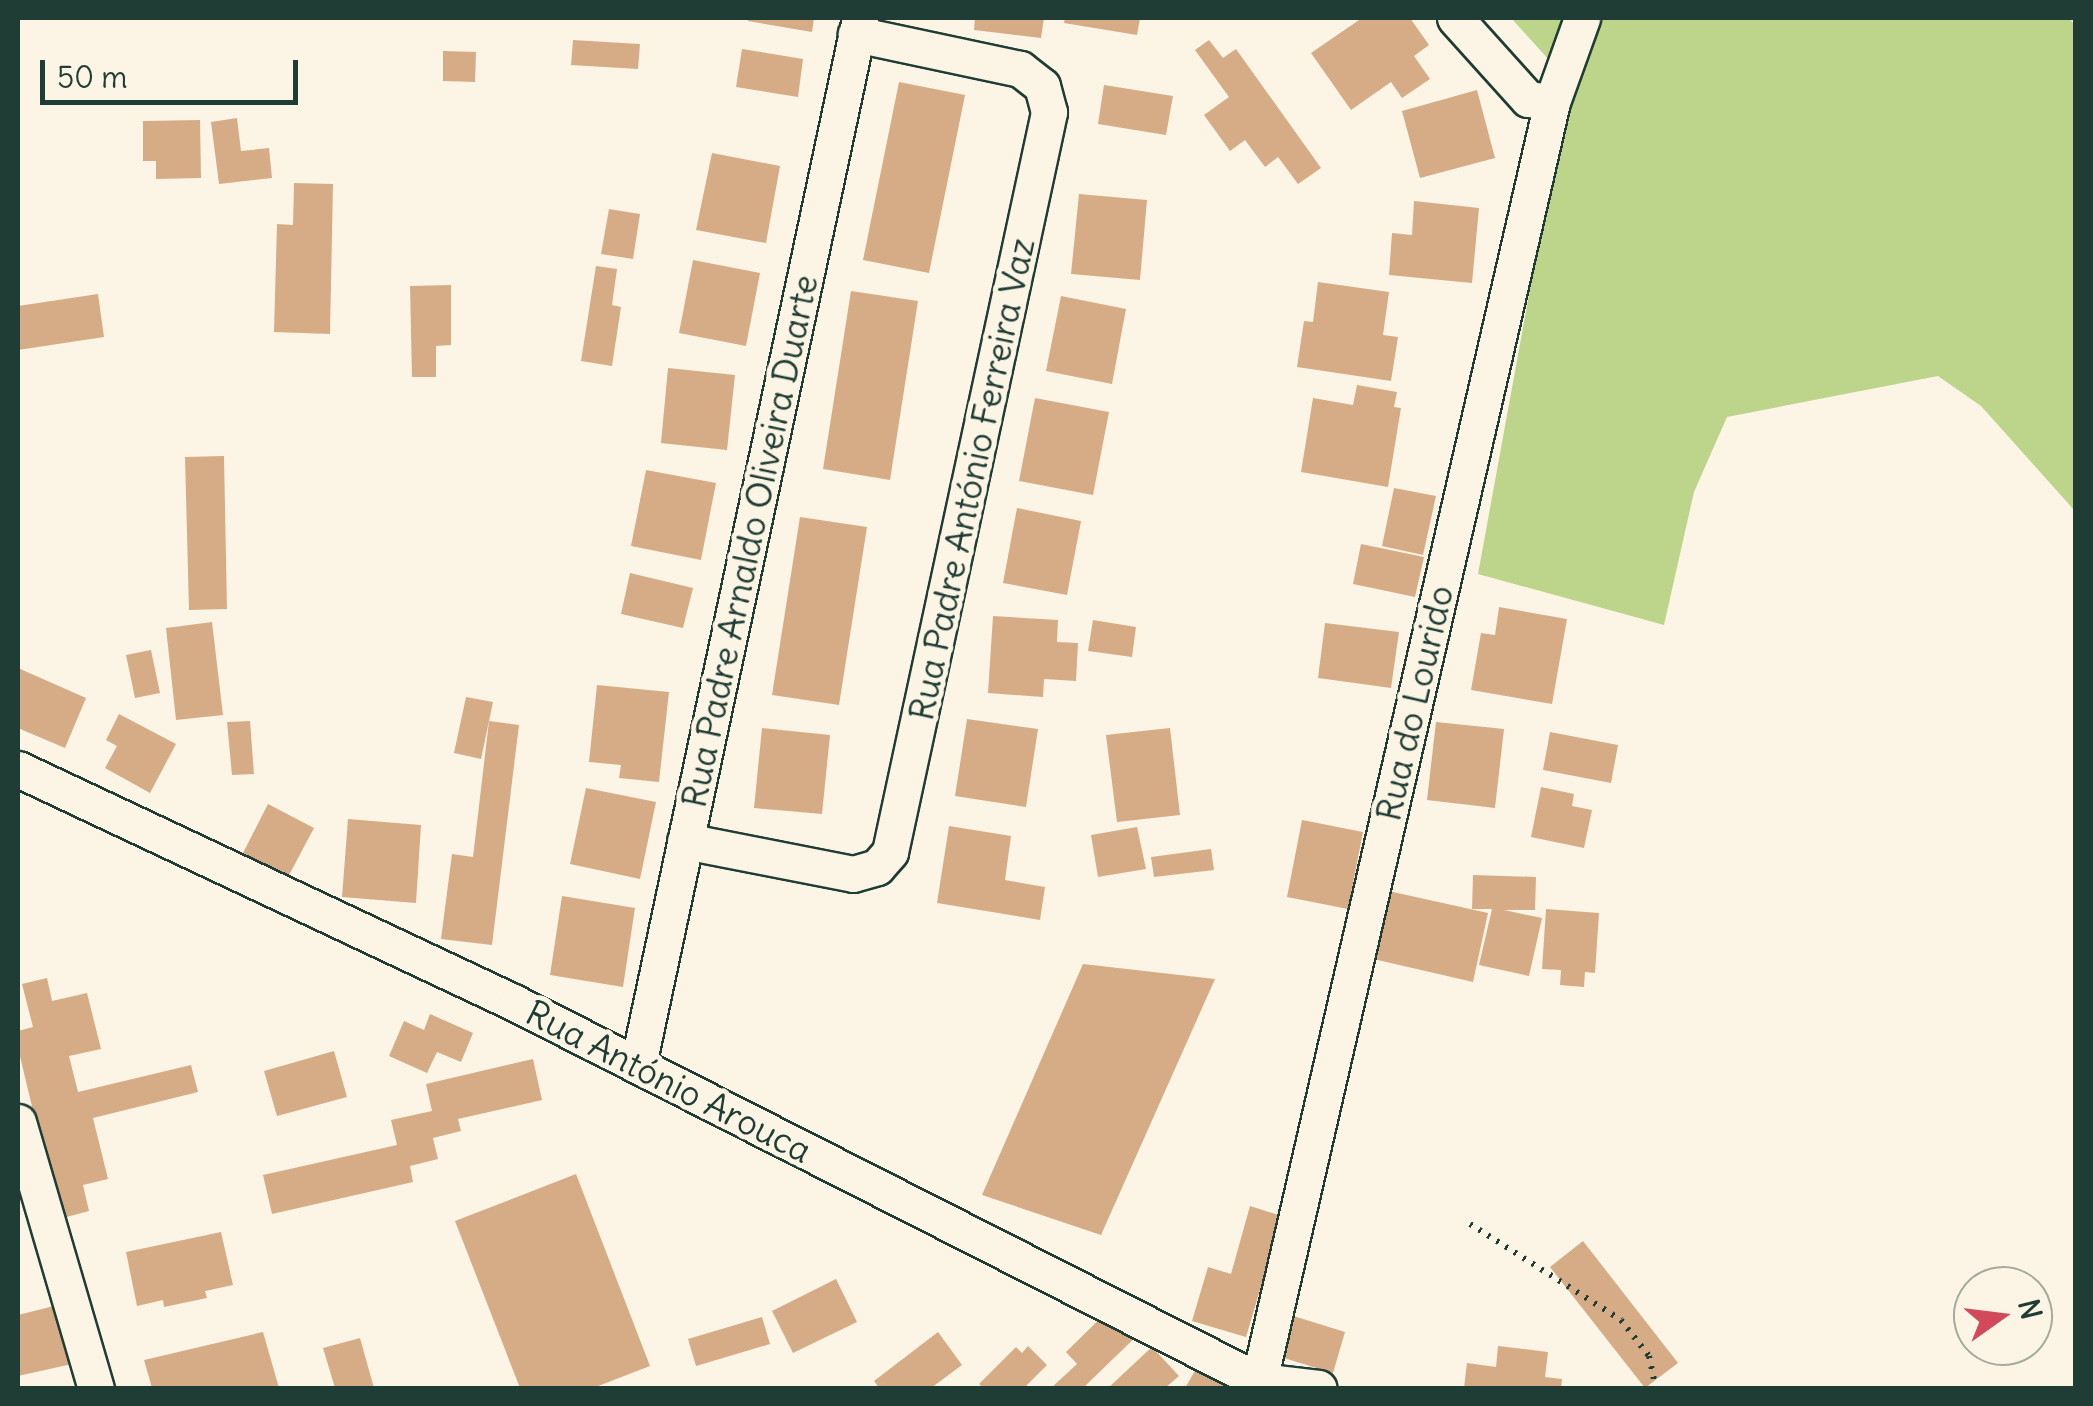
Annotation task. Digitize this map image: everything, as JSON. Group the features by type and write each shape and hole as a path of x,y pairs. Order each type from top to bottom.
{"street":[{"path":"1455,18 1528,99 1552,102"},
{"name":"Rua do Lourido","path":"1256,1384 1552,102 1582,18"},
{"name":"Rua Padre Arnaldo Oliveira Duarte","path":"638,1065 858,26"},
{"name":"Rua Padre António Ferreira Vaz","path":"685,842 853,874 877,868 890,852 1050,112 1042,86 1020,69 858,26"},
{"name":"Rua António Arouca","path":"18,768 638,1065 1256,1384 1319,1388"},
{"path":"18,1122 96,1388"}],"path":[{"path":"1470,1224 1622,1320 1649,1356 1656,1388"}],"green space":[{"path":"1511,18 2069,18 2076,27 2075,511 1981,406 1938,376 1727,417 1694,492 1664,625 1478,574 1568,81"}],"building":[{"path":"748,18 814,18 812,32"},
{"path":"975,18 1044,18 1041,38 974,30"},
{"path":"1065,18 1140,18 1137,35 1064,23"},
{"path":"1362,18 1410,18 1429,45 1414,56 1430,79 1402,98 1391,82 1351,110 1311,53"},
{"path":"573,40 640,44 638,69 571,65"},
{"path":"1209,40 1223,58 1236,49 1321,168 1298,184 1278,157 1265,167 1245,140 1230,151 1204,115 1229,97 1195,50"},
{"path":"742,49 803,59 798,97 736,87"},
{"path":"443,51 476,52 475,82 443,81"},
{"path":"899,82 965,95 929,273 863,260"},
{"path":"1104,85 1173,96 1166,135 1098,124"},
{"path":"1477,90 1495,158 1420,178 1402,111"},
{"path":"237,118 241,151 269,148 272,178 219,184 211,122"},
{"path":"200,120 201,178 156,179 156,161 143,161 143,121"},
{"path":"712,153 780,166 766,243 696,230"},
{"path":"294,183 333,184 330,334 274,332 277,224 293,225"},
{"path":"1079,194 1147,200 1140,280 1071,274"},
{"path":"1414,201 1479,208 1472,283 1389,275 1392,233 1412,235"},
{"path":"609,209 640,214 633,259 601,254"},
{"path":"693,260 760,273 746,346 679,333"},
{"path":"596,266 617,269 612,305 621,307 612,366 581,361"},
{"path":"1318,282 1389,292 1383,335 1398,337 1391,381 1297,367 1304,321 1313,322"},
{"path":"451,285 451,345 436,346 436,377 412,377 410,286"},
{"path":"851,291 918,301 890,480 823,469"},
{"path":"98,294 104,337 18,350 18,306"},
{"path":"1061,296 1126,309 1112,384 1046,371"},
{"path":"668,368 735,375 727,450 661,443"},
{"path":"1357,385 1397,392 1394,407 1401,408 1388,487 1301,472 1313,398 1353,405"},
{"path":"1035,398 1109,412 1093,495 1019,481"},
{"path":"224,456 227,609 189,610 185,457"},
{"path":"646,470 716,483 701,560 631,546"},
{"path":"1394,488 1436,496 1423,555 1382,546"},
{"path":"1017,508 1081,521 1067,595 1003,583"},
{"path":"800,517 867,527 839,705 772,695"},
{"path":"1361,544 1424,557 1415,597 1353,584"},
{"path":"630,573 693,588 683,628 621,614"},
{"path":"1499,607 1567,619 1552,704 1471,690 1481,633 1495,635"},
{"path":"993,616 1058,620 1057,642 1078,643 1076,681 1044,679 1043,697 988,693"},
{"path":"1093,620 1136,627 1132,657 1088,651"},
{"path":"212,622 223,715 176,720 166,628"},
{"path":"1325,623 1399,632 1391,688 1318,678"},
{"path":"151,650 160,693 135,698 126,655"},
{"path":"18,668 86,698 65,748 18,728"},
{"path":"597,685 669,692 659,782 619,778 621,765 589,762"},
{"path":"466,697 493,702 481,759 454,753"},
{"path":"119,714 176,744 150,793 105,768 117,746 106,740"},
{"path":"967,719 1038,729 1026,807 955,796"},
{"path":"250,721 254,774 232,775 227,722"},
{"path":"489,721 519,725 492,945 441,939 452,854 473,857"},
{"path":"1436,722 1504,729 1495,808 1427,800"},
{"path":"762,728 830,735 822,814 754,808"},
{"path":"1170,728 1180,815 1117,822 1106,735"},
{"path":"1550,732 1618,745 1611,783 1543,770"},
{"path":"1541,787 1574,794 1572,806 1592,810 1584,848 1531,837"},
{"path":"586,788 656,802 640,879 570,864"},
{"path":"268,804 314,828 288,877 243,853"},
{"path":"348,819 421,825 416,903 342,897"},
{"path":"1302,820 1363,832 1348,909 1287,897"},
{"path":"949,826 1011,836 1005,880 1045,887 1040,920 937,903"},
{"path":"1137,827 1146,869 1098,877 1091,835"},
{"path":"1211,849 1214,870 1154,877 1151,857"},
{"path":"1473,875 1536,877 1535,910 1504,910 1542,918 1529,976 1479,965 1492,909 1472,909"},
{"path":"1384,890 1488,913 1473,982 1369,958"},
{"path":"562,896 635,908 623,987 550,975"},
{"path":"1546,909 1599,913 1595,973 1585,972 1584,987 1560,985 1561,970 1542,969"},
{"path":"1083,964 1215,979 1101,1235 982,1195"},
{"path":"47,978 52,1001 87,993 101,1049 69,1056 78,1092 191,1065 198,1092 93,1118 108,1179 83,1185 89,1211 59,1219 18,1048 18,1031 33,1027 22,984"},
{"path":"430,1014 473,1033 461,1062 437,1052 427,1073 389,1056 404,1021 424,1030"},
{"path":"334,1051 347,1097 277,1116 264,1071"},
{"path":"533,1059 542,1100 458,1119 461,1131 433,1138 438,1159 410,1166 413,1182 272,1214 263,1175 397,1145 391,1120 432,1111 426,1084"},
{"path":"576,1174 650,1366 593,1388 520,1388 455,1221"},
{"path":"1250,1206 1282,1216 1246,1337 1192,1321 1208,1267 1231,1274"},
{"path":"221,1232 233,1285 205,1291 207,1298 164,1307 163,1300 137,1306 126,1252"},
{"path":"1583,1241 1678,1363 1645,1388 1550,1267"},
{"path":"836,1279 857,1322 793,1353 772,1311"},
{"path":"1120,1299 1147,1326 1083,1388 1051,1388 1077,1364 1066,1352"},
{"path":"58,1305 72,1364 18,1376 18,1315"},
{"path":"1287,1314 1345,1332 1333,1373 1274,1355"},
{"path":"762,1317 770,1344 696,1366 688,1339"},
{"path":"263,1332 279,1388 152,1388 144,1360"},
{"path":"938,1332 962,1365 931,1388 879,1388 874,1381"},
{"path":"360,1338 374,1388 335,1388 323,1348"},
{"path":"1028,1346 1047,1365 1024,1388 984,1388 979,1384 1016,1347 1022,1353"},
{"path":"1498,1346 1548,1352 1545,1377 1562,1379 1561,1388 1464,1388 1467,1363 1496,1367"},
{"path":"1152,1347 1179,1376 1165,1388 1108,1388"},
{"path":"1207,1350 1240,1373 1229,1388 1185,1388"}]}
